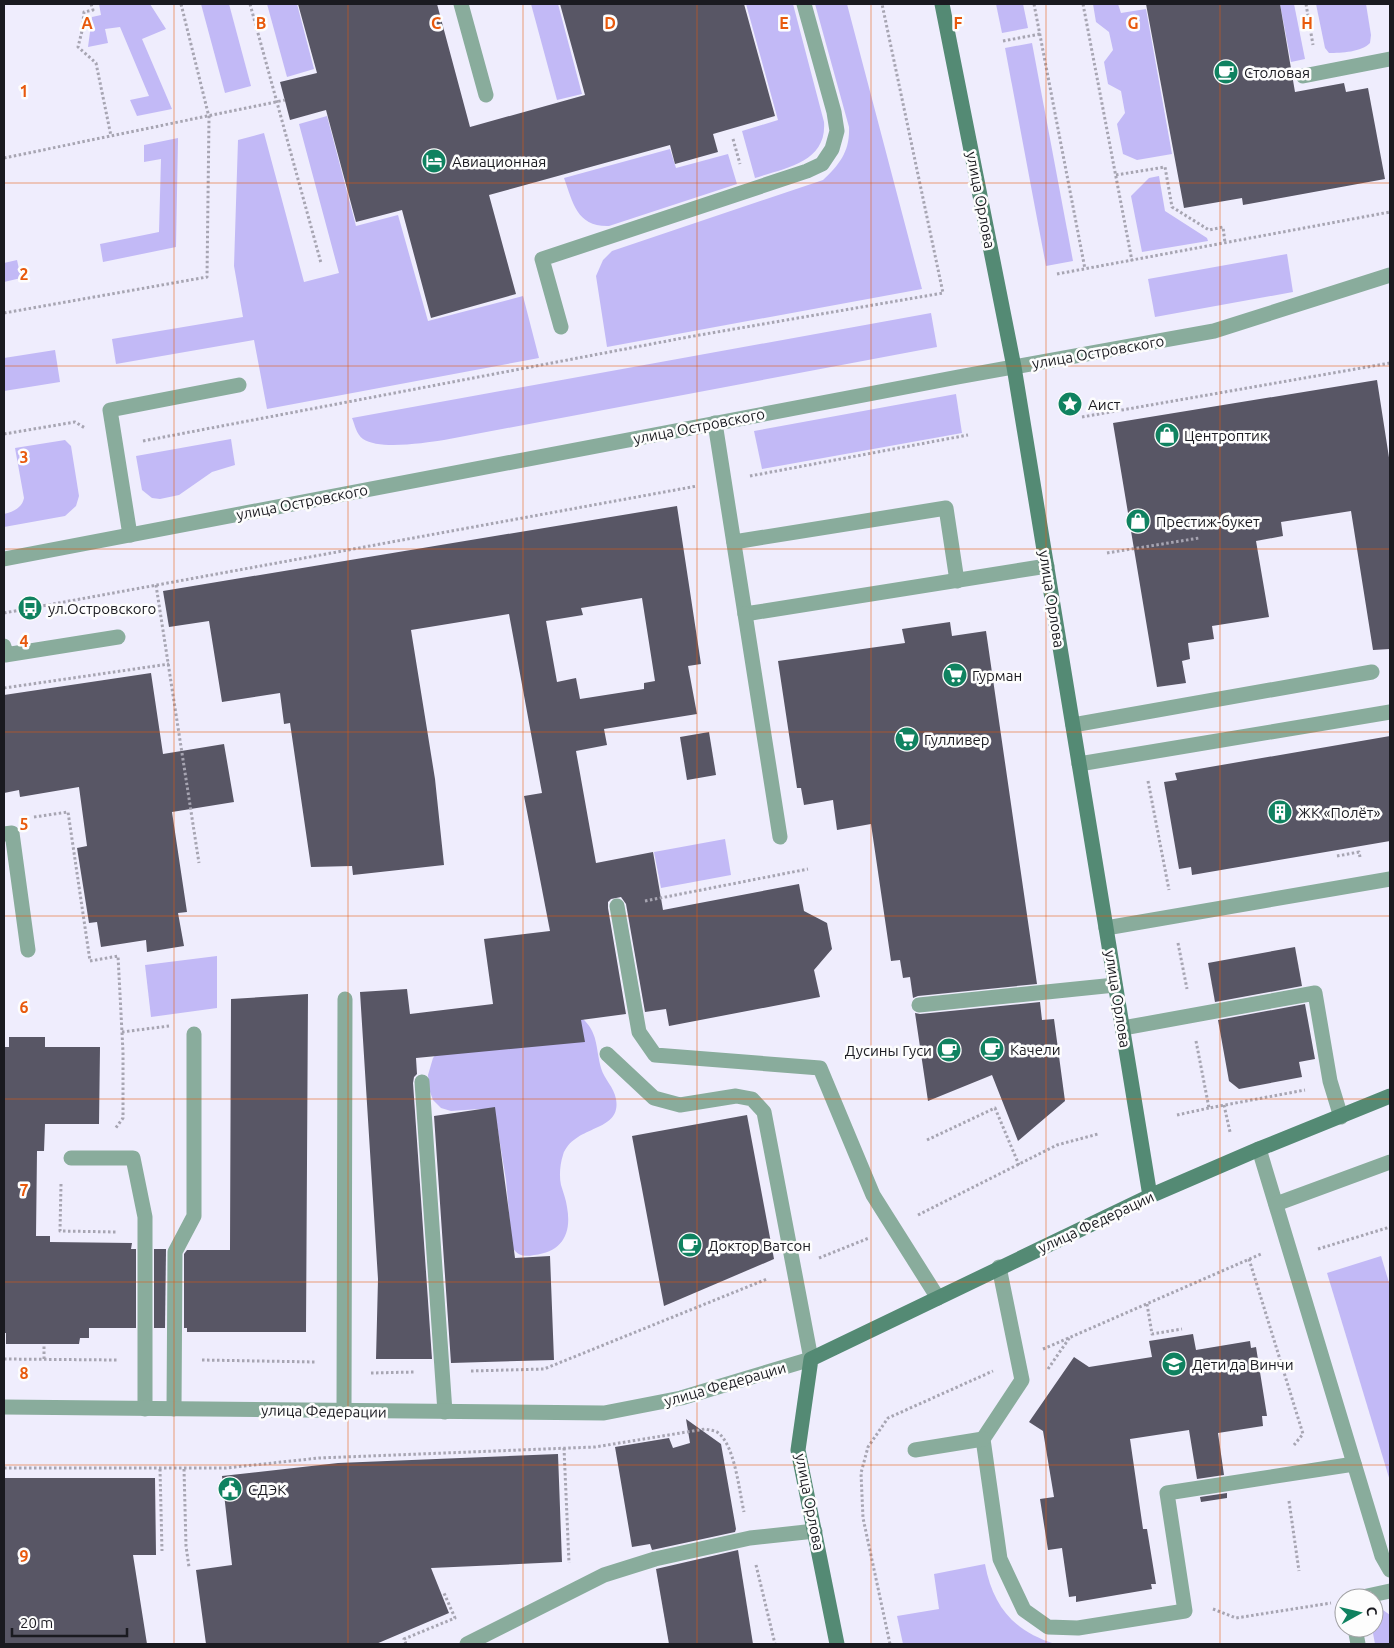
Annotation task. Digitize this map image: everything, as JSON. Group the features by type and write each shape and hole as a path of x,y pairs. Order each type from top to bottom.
{"street":[{"path":"462,4 486,95"},
{"path":"561,327 542,259 807,171 822,164 832,149 837,131 834,112 804,4"},
{"name":"улица Орлова","path":"942,4 1014,366 1150,1196"},
{"path":"1311,74 1390,59"},
{"name":"улица Островского","path":"4,559 1014,366 1214,331 1390,276"},
{"path":"130,535 110,410 240,385"},
{"path":"714,423 780,837"},
{"path":"734,542 946,508 958,581"},
{"path":"745,614 1047,566"},
{"path":"4,646 5,655 118,637"},
{"path":"1073,725 1372,672"},
{"path":"1079,764 1390,712"},
{"path":"4,834 12,833 28,950"},
{"path":"1106,928 1390,879"},
{"path":"617,906 639,1032 655,1055 820,1068 872,1195 938,1298"},
{"path":"919,1005 1115,985"},
{"path":"1123,1028 1315,993 1330,1081 1341,1117"},
{"path":"344,1411 345,999"},
{"path":"174,1409 175,1252 194,1216 194,1034"},
{"path":"607,1054 654,1098 680,1105 736,1096 752,1099 764,1112 811,1359"},
{"path":"422,1082 445,1412"},
{"name":"улица Федерации","path":"4,1407 604,1413 681,1398 811,1359 1150,1196 1390,1096"},
{"path":"1259,1149 1382,1556 1390,1570"},
{"path":"71,1158 133,1158 145,1217 144,1409"},
{"path":"1276,1204 1390,1162"},
{"path":"999,1268 1022,1380 983,1439 1000,1559 1024,1610 1048,1627 1078,1628 1185,1611 1167,1493 1354,1464"},
{"name":"улица Орлова","path":"811,1359 798,1450 837,1644"},
{"path":"916,1450 983,1439"},
{"path":"467,1644 604,1576 655,1559 750,1538 815,1531"}],"path":[{"path":"91,4 93,10 84,12 78,47 96,63 110,136"},
{"path":"4,313 207,277 209,117 181,4"},
{"path":"250,4 321,263"},
{"path":"4,434 75,422 116,446 688,337 943,293 882,4"},
{"path":"1034,4 1085,269"},
{"path":"1083,4 1132,261"},
{"path":"1306,4 1311,74"},
{"path":"1002,41 1040,34"},
{"path":"4,158 285,100"},
{"path":"1116,175 1165,167 1172,207 1209,230 1223,227 1225,243"},
{"path":"1057,274 1390,212"},
{"path":"1082,417 1390,362"},
{"path":"4,613 968,435"},
{"path":"1107,553 1198,538"},
{"path":"156,585 199,863"},
{"path":"4,688 168,664"},
{"path":"1143,753 1209,1108"},
{"path":"31,818 68,812 90,961 118,956 122,1032 123,1118 113,1132"},
{"path":"1336,856 1359,852"},
{"path":"617,906 808,869"},
{"path":"122,1032 147,1028"},
{"path":"1177,1115 1310,1089 1330,1081"},
{"path":"1224,1105 1230,1132"},
{"path":"927,1140 995,1108 1019,1165"},
{"path":"175,1360 316,1362 369,1373 544,1369 893,1228 1057,1145 1098,1134"},
{"path":"61,1184 60,1231 118,1232"},
{"path":"1318,1249 1390,1227"},
{"path":"890,1644 863,1518 862,1473 868,1447 888,1418 1261,1254"},
{"path":"1249,1259 1302,1434 1289,1452"},
{"path":"1147,1304 1152,1334 1182,1330"},
{"path":"1043,1376 1070,1337"},
{"path":"44,1344 44,1359"},
{"path":"4,1359 145,1360"},
{"path":"4,1468 226,1468 319,1458 595,1447 705,1429 715,1431 724,1439 731,1453 750,1538"},
{"path":"564,1448 568,1553"},
{"path":"184,1468 186,1546 189,1567"},
{"path":"160,1469 162,1551"},
{"path":"1285,1475 1299,1571"},
{"path":"754,1558 775,1644"},
{"path":"406,1644 404,1639 455,1618 444,1593"},
{"path":"1185,1611 1208,1607 1236,1618 1334,1602"}],"shaded area":[{"path":"99,4 150,4 166,29 142,39 172,109 137,116 130,100 149,96 120,27 105,29 108,43 88,47 92,17 101,15"},
{"path":"201,4 229,4 251,86 225,93"},
{"path":"267,4 297,4 314,69 287,77"},
{"path":"531,4 558,4 582,94 557,100"},
{"path":"746,4 793,4 824,122 823,136 819,147 811,155 791,167 755,178 742,131 778,120"},
{"path":"815,4 847,4 922,289 607,347 596,276 603,260 612,251 823,180 839,163 848,143 849,127"},
{"path":"996,4 1023,4 1028,28 1002,33"},
{"path":"1093,4 1118,4 1121,13 1146,9 1172,154 1137,160 1123,154 1117,124 1125,113 1121,91 1108,84 1104,62 1113,50 1109,32 1096,22"},
{"path":"1280,4 1294,4 1305,59 1291,62"},
{"path":"1316,4 1366,4 1371,35 1370,43 1357,50 1329,53 1325,48"},
{"path":"1032,43 1073,261 1046,266 1005,48"},
{"path":"327,116 356,226 398,215 428,321 523,296 539,358 267,409 254,340 116,364 112,339 243,317 234,266 238,140 264,133 304,282 339,273 299,124"},
{"path":"178,138 176,247 103,262 100,244 159,232 161,159 144,162 144,145"},
{"path":"670,149 676,168 728,154 737,184 609,226 590,222 578,212 564,178"},
{"path":"1159,176 1165,211 1207,238 1208,241 1142,252 1131,196 1149,178"},
{"path":"1287,254 1293,292 1155,317 1148,279"},
{"path":"17,260 21,278 4,282 4,263"},
{"path":"931,313 937,347 444,440 402,445 370,442 359,435 352,418"},
{"path":"55,350 60,382 4,391 4,358"},
{"path":"956,394 962,433 762,469 754,431"},
{"path":"231,439 235,465 212,472 179,495 160,499 152,498 142,490 136,456"},
{"path":"65,440 71,446 79,496 76,506 65,516 4,527 4,514 17,509 24,498 15,448"},
{"path":"725,839 731,875 661,888 654,852"},
{"path":"217,956 217,1008 151,1017 145,965"},
{"path":"581,1017 594,1035 601,1068 615,1095 616,1110 612,1118 577,1138 569,1145 563,1155 560,1178 567,1204 568,1225 563,1240 552,1250 524,1256 512,1247 506,1180 497,1125 487,1111 479,1109 451,1111 441,1108 433,1100 429,1089 428,1075 433,1058 451,1037"},
{"path":"1381,1256 1390,1286 1390,1481 1327,1273"},
{"path":"985,1564 994,1593 1008,1615 1028,1632 1055,1644 903,1644 897,1616 939,1609 934,1574"},
{"path":"1384,1611 1390,1615 1390,1644 1375,1644 1374,1638 1384,1638"}],"building":[{"path":"298,4 437,4 470,127 585,95 560,4 744,4 775,116 713,134 718,152 675,164 670,145 489,195 516,294 431,318 402,210 356,222 326,110 290,120 280,82 317,73"},
{"path":"1146,4 1280,4 1295,92 1344,83 1346,92 1368,88 1385,179 1243,205 1242,198 1184,208"},
{"path":"1377,380 1390,464 1390,649 1373,650 1351,511 1281,522 1283,536 1256,541 1269,617 1212,626 1214,639 1188,643 1190,659 1182,661 1186,683 1157,687 1113,423"},
{"path":"677,506 701,664 688,666 697,714 604,729 607,745 576,751 596,863 653,852 663,910 799,884 804,911 827,923 832,949 814,970 820,997 669,1026 666,1009 645,1012 626,904 621,897 611,899 608,902 608,908 626,1014 581,1020 585,1042 416,1058 417,1074 414,1077 413,1083 432,1359 376,1359 378,1279 360,992 407,989 410,1014 493,1004 484,939 550,931 524,796 542,793 509,614 411,630 435,779 444,865 353,875 352,866 311,867 290,723 284,724 280,693 222,702 209,621 169,627 163,591","holes":["642,598 655,681 644,683 644,689 580,699 576,678 557,682 546,621 583,615 581,608"]},
{"path":"950,622 952,636 986,631 1037,984 913,998 910,977 903,978 900,960 891,961 871,824 837,830 833,800 804,805 801,788 797,788 778,661 905,643 902,629"},
{"path":"151,673 163,754 224,744 234,802 172,812 187,912 178,913 184,946 147,952 146,940 101,947 97,922 89,923 77,848 87,846 79,787 20,797 19,790 4,793 4,695"},
{"path":"709,732 716,775 687,780 680,737"},
{"name":"ЖК «Полёт»","path":"1390,736 1390,841 1192,875 1191,867 1179,869 1164,782 1177,780 1175,773"},
{"path":"1295,947 1302,986 1215,1002 1208,963"},
{"path":"308,994 306,1332 187,1332 187,1328 184,1328 184,1254 187,1250 230,1250 231,999"},
{"path":"1040,1002 1042,1020 1054,1019 1065,1101 1018,1141 992,1075 928,1101 915,1013"},
{"path":"1305,1004 1315,1059 1299,1062 1302,1077 1239,1089 1229,1081 1218,1020"},
{"path":"9,1037 45,1037 45,1047 100,1047 99,1124 45,1124 44,1151 37,1151 36,1236 50,1236 50,1242 132,1243 131,1249 136,1249 136,1328 89,1328 89,1338 80,1338 79,1344 6,1344 6,1333 4,1333 4,1047 9,1047"},
{"path":"495,1107 515,1258 550,1256 554,1360 451,1363 434,1116"},
{"path":"747,1115 774,1259 664,1306 632,1136"},
{"path":"154,1249 166,1249 165,1328 154,1328"},
{"path":"1193,1334 1196,1350 1250,1341 1251,1348 1256,1347 1267,1416 1262,1416 1263,1426 1218,1433 1224,1475 1197,1479 1189,1430 1130,1439 1143,1529 1147,1529 1156,1584 1151,1584 1152,1589 1076,1602 1076,1596 1069,1597 1062,1548 1048,1550 1040,1499 1054,1497 1043,1431 1029,1422 1074,1357 1089,1367 1152,1357 1149,1341"},
{"path":"686,1419 721,1444 735,1532 652,1550 650,1544 632,1547 615,1447 669,1438 673,1448 690,1443"},
{"path":"558,1454 562,1562 431,1568 449,1613 376,1644 206,1644 196,1570 232,1565 222,1476 338,1463"},
{"path":"4,1478 155,1478 156,1555 133,1555 147,1644 4,1644"},
{"path":"1227,1493 1227,1498 1201,1502 1200,1497"},
{"path":"738,1550 753,1644 669,1644 656,1569"}],"place":[{"name":"Столовая","path":"1226,72"},
{"name":"Авиационная","path":"434,161"},
{"name":"Аист","path":"1070,404"},
{"name":"Центроптик","path":"1167,435"},
{"name":"Престиж-букет","path":"1138,521"},
{"name":"ул.Островского","path":"30,608"},
{"name":"Гурман","path":"955,675"},
{"name":"Гулливер","path":"907,739"},
{"name":"ЖК «Полёт»","path":"1280,812"},
{"name":"Качели","path":"992,1049"},
{"name":"Дусины Гуси","path":"949,1050"},
{"name":"Доктор Ватсон","path":"690,1245"},
{"name":"Дети да Винчи","path":"1174,1364"},
{"name":"СДЭК","path":"230,1489"}]}
